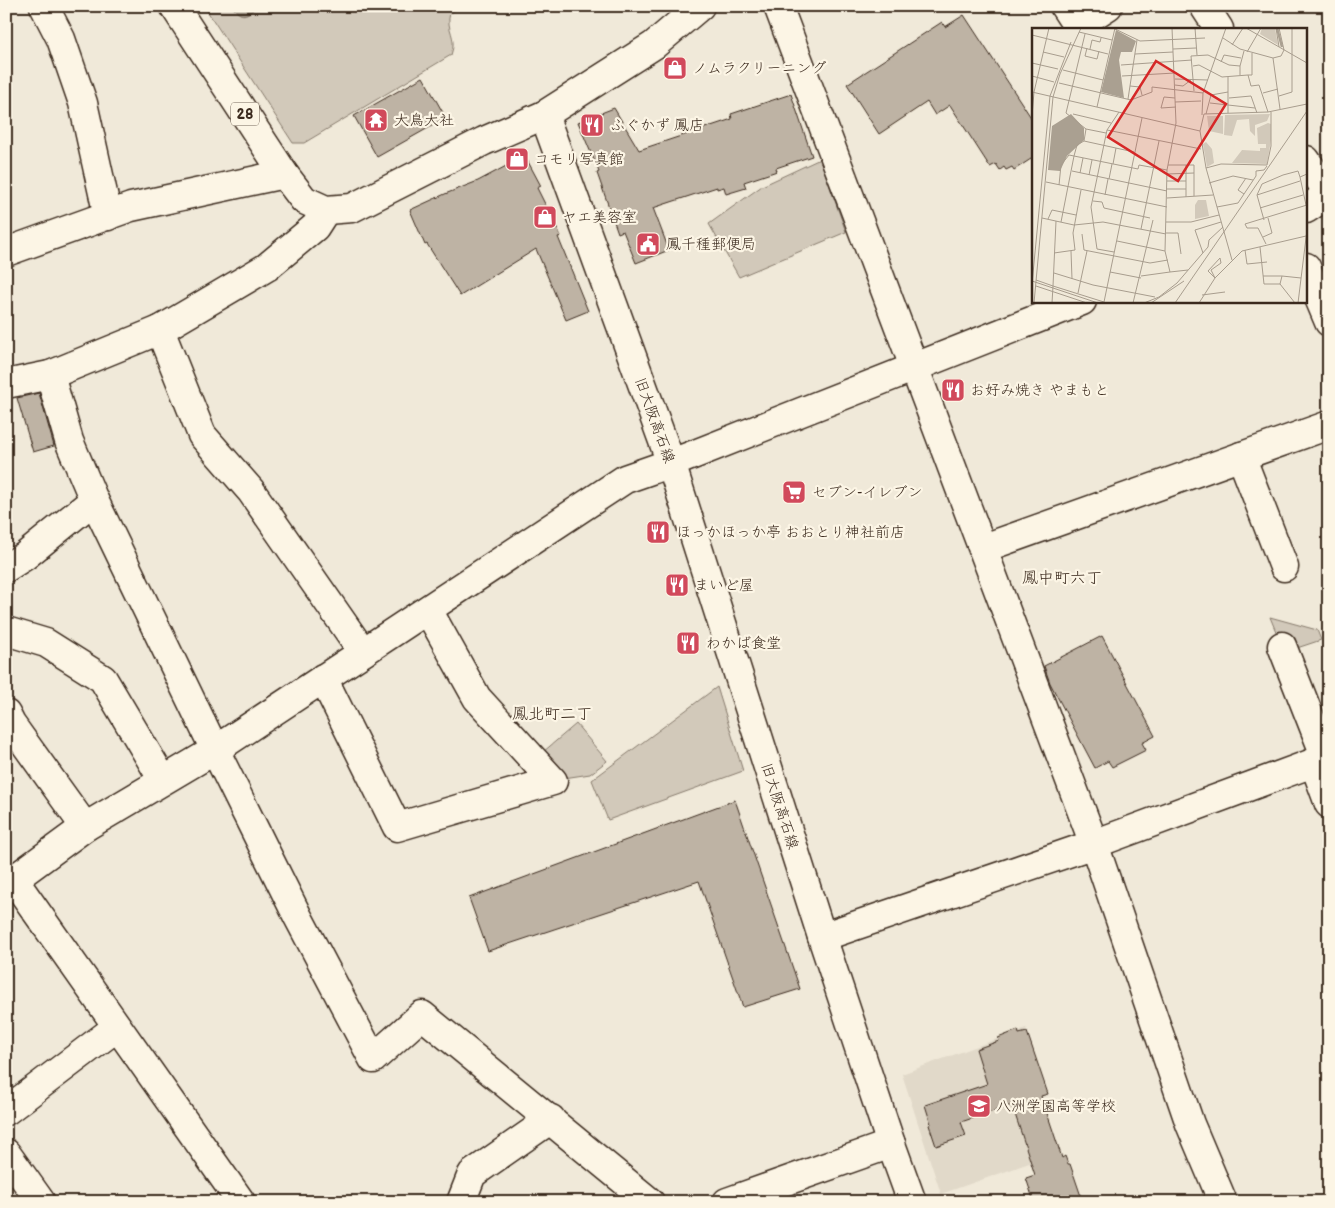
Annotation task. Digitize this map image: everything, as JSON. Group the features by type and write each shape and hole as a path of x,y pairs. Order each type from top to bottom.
{"street":[{"path":"44,6 61,39 83,103 108,216"},
{"name":"28","path":"174,6 284,174 304,200 326,210 352,208 484,141 544,115"},
{"path":"544,115 654,45 700,6"},
{"path":"778,6 984,548 1094,844 1190,1124 1223,1202"},
{"path":"1073,20 1108,6"},
{"path":"1204,6 1218,28"},
{"name":"旧大阪高石線","path":"544,115 671,463 822,936 912,1202"},
{"path":"1308,163 1329,194 1308,208"},
{"path":"6,252 131,207 284,174"},
{"path":"6,384 50,375 160,330 266,267 315,227 326,210"},
{"path":"1308,271 1329,322"},
{"path":"241,1202 117,1027 10,883 85,827 215,750 625,479 671,463 1079,302"},
{"path":"160,330 202,435 251,491 364,652"},
{"path":"50,375 69,441 94,500 215,750 373,1060 422,1015 650,1202"},
{"path":"984,548 1329,425"},
{"path":"1241,456 1284,567"},
{"path":"6,568 25,556 94,500"},
{"path":"322,678 397,827 553,781 477,698 428,610"},
{"path":"6,631 46,643 103,679 163,780"},
{"path":"1282,646 1323,759 1329,804"},
{"path":"6,714 11,724 85,827"},
{"path":"822,936 1094,844 1323,759"},
{"path":"6,1111 117,1027"},
{"path":"461,1202 472,1174 551,1119"},
{"path":"727,1202 891,1144"},
{"path":"6,1153 41,1202"}],"shaded area":[{"path":"204,6 464,6 450,13 449,24 453,43 451,55 304,143 293,143"},
{"path":"232,6 257,6 244,15 238,13"},
{"path":"820,159 846,232 739,277 709,224 762,186"},
{"path":"1270,617 1317,630 1321,640 1291,650 1279,639"},
{"path":"717,687 743,771 608,820 592,780"},
{"path":"576,724 607,761 590,774 564,778 543,752"},
{"name":"八洲学園高等学校","path":"1026,1028 1048,1094 1042,1096 1061,1152 941,1194 902,1074"}],"building":[{"path":"964,15 1032,119 1032,158 1014,170 1012,167 1006,170 1004,167 1000,170 996,164 990,167 950,105 935,115 927,102 879,134 847,84 942,22 945,27"},
{"path":"423,77 446,118 377,157 354,116"},
{"path":"791,94 812,156 776,168 777,171 744,182 746,188 726,194 724,187 717,189 717,187 653,208 669,250 636,263 623,231 618,233 597,173 599,172 578,122 614,108 639,150 732,119 731,114"},
{"path":"525,156 541,186 537,188 561,236 558,237 588,311 566,320 536,249 460,296 427,244 425,245 410,210 478,181"},
{"path":"39,393 54,446 33,452 17,398"},
{"path":"1102,636 1155,736 1142,743 1146,750 1112,767 1108,761 1095,768 1050,683 1044,666"},
{"path":"735,800 800,989 743,1007 699,881 488,951 469,898"},
{"path":"1018,1030 1019,1034 1027,1032 1048,1094 1041,1096 1062,1158 1065,1156 1068,1164 1070,1164 1083,1202 1034,1202 1026,1178 1035,1175 1012,1105 961,1122 966,1136 936,1146 925,1105 987,1084 976,1049 999,1041 998,1038"}],"place":[{"name":"ノムラクリーニング","path":"675,68"},
{"name":"大鳥大社","path":"376,120"},
{"name":"ふぐかず 鳳店","path":"592,125"},
{"name":"コモリ写真館","path":"517,159"},
{"name":"ヤエ美容室","path":"545,217"},
{"name":"鳳千種郵便局","path":"648,244"},
{"name":"お好み焼き やまもと","path":"953,390"},
{"name":"セブン-イレブン","path":"794,492"},
{"name":"ほっかほっか亭 おおとり神社前店","path":"658,532"},
{"name":"まいど屋","path":"677,585"},
{"name":"わかば食堂","path":"688,643"},
{"name":"八洲学園高等学校","path":"979,1106"}],"district":[{"name":"鳳中町六丁","path":"1062,577"},
{"name":"鳳北町二丁","path":"552,713"}]}
